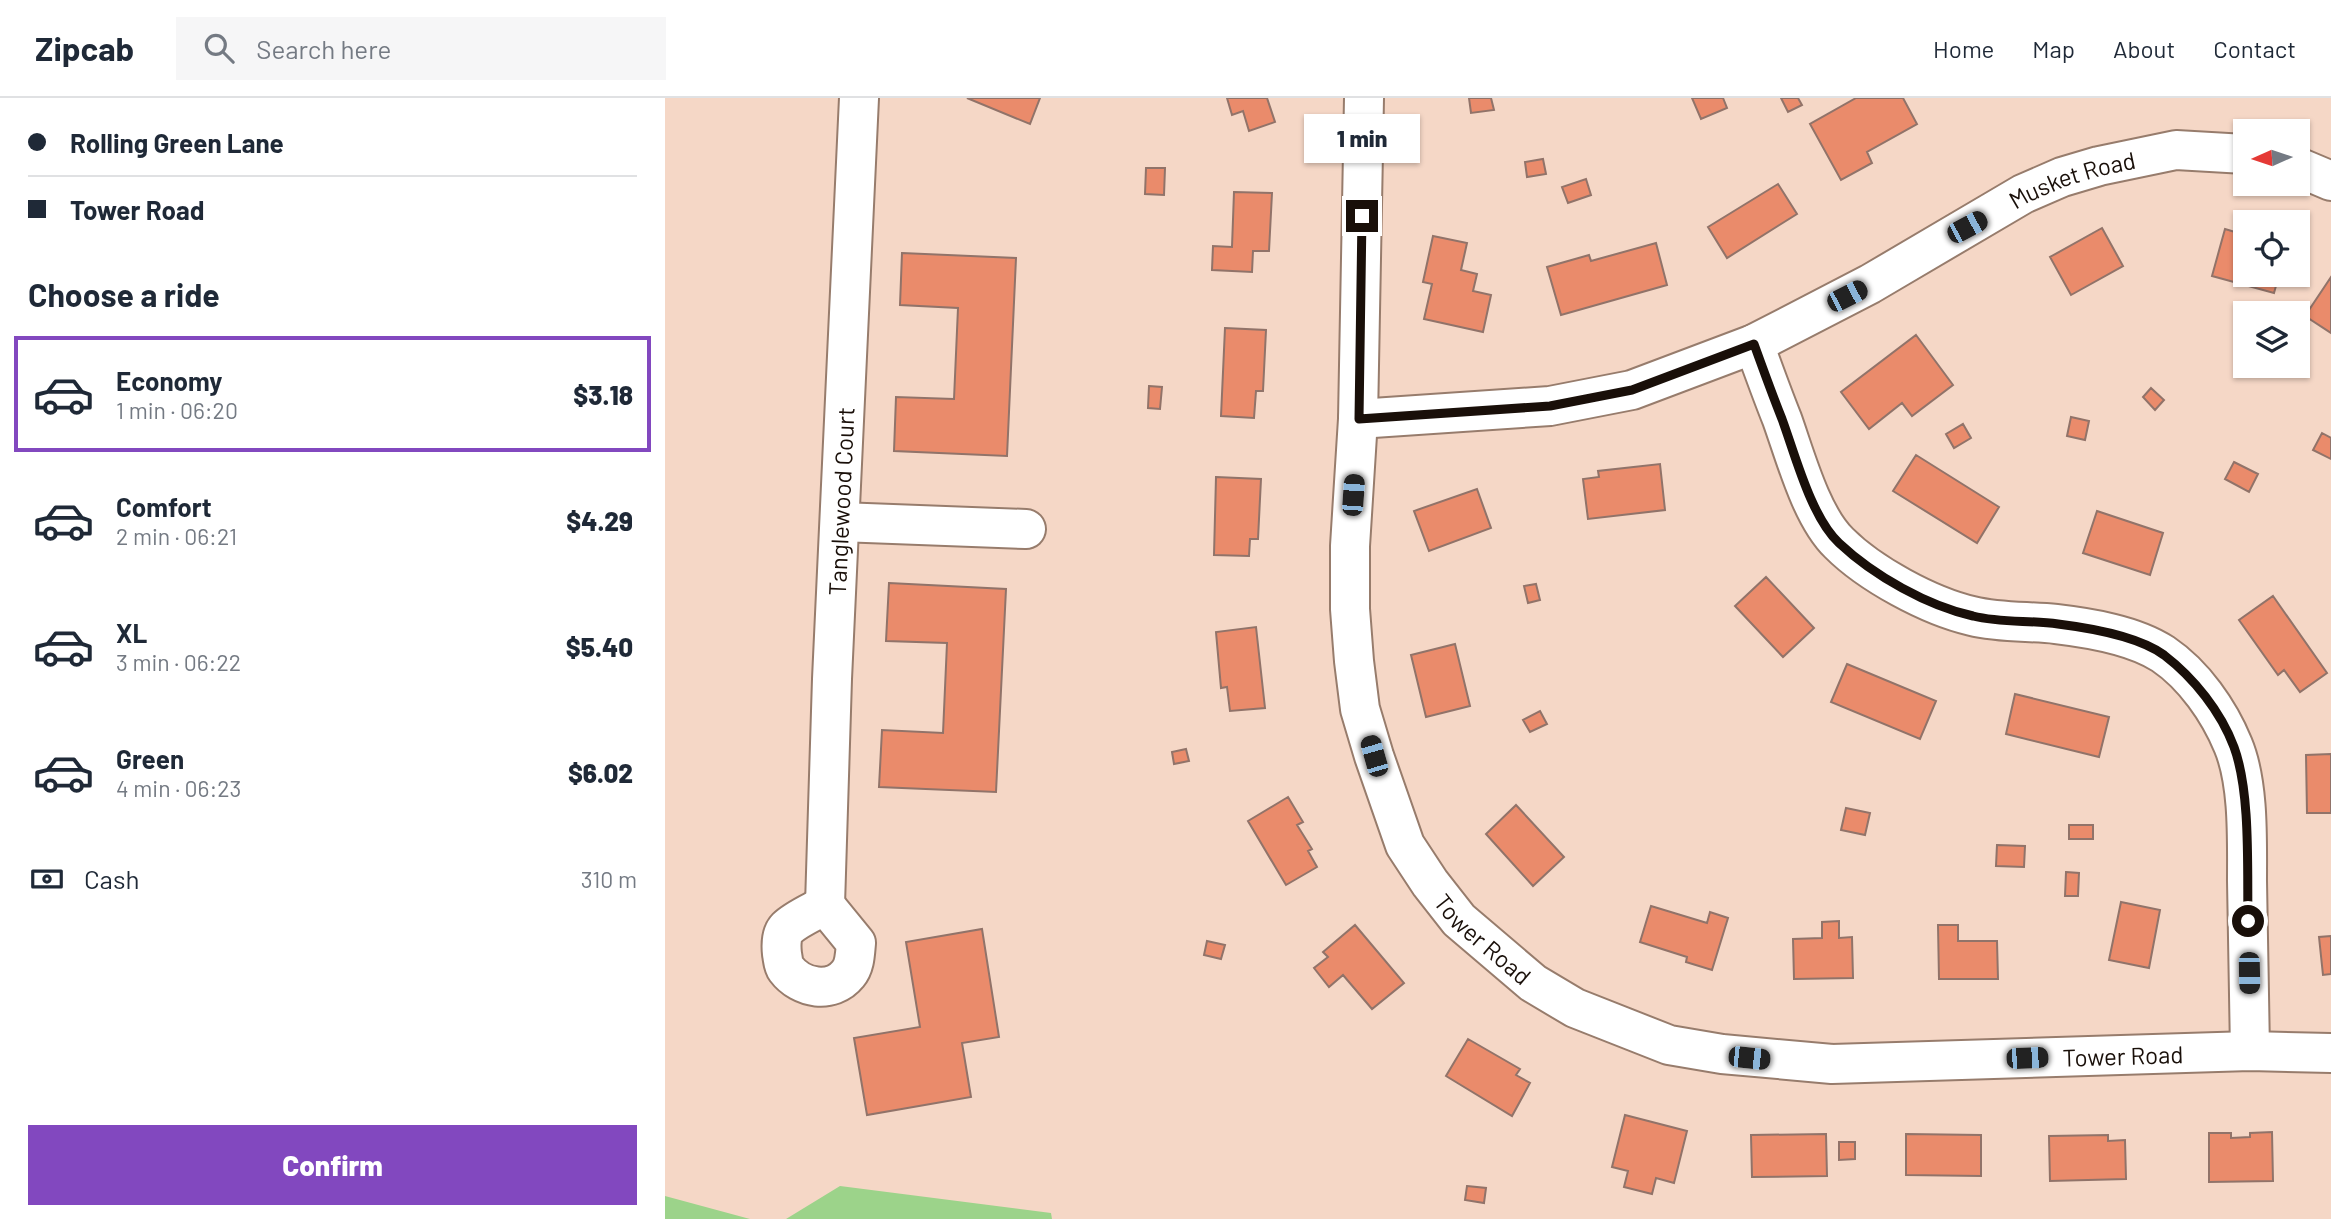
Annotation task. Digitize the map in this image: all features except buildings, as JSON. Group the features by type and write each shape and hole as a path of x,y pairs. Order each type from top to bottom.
{"street":[{"name":"Tanglewood Court","path":"825,905 839,522 859,98"},
{"name":"Tower Road","path":"1364,98 1359,419 1350,546 1350,610 1360,709 1405,845 1459,920 1533,983 1576,1008 1669,1045 1777,1061 1832,1064 2250,1051 2331,1053"},
{"name":"Musket Road","path":"1359,419 1550,406 1632,390 1754,344 1870,284 2023,194 2061,177 2176,150 2233,153"},
{"path":"2310,172 2331,181"},
{"path":"1754,344 1806,486 1820,516 1837,542 1854,556 1920,598 1972,616 1998,621 2057,624 2128,638 2162,654 2191,680 2217,712 2234,747 2242,777 2247,843 2250,1051"},
{"path":"839,522 1026,529"}],"green space":[{"path":"840,1186 1051,1213 1052,1219 786,1219"},
{"path":"665,1196 750,1219 665,1219"}],"route":[{"path":"1362,216 1359,419 1550,406 1632,390 1754,344 1806,486 1820,516 1837,542 1854,556 1920,598 1972,616 1998,621 2057,624 2128,638 2162,654 2191,680 2217,712 2234,747 2242,777 2247,843 2248,921"}]}
